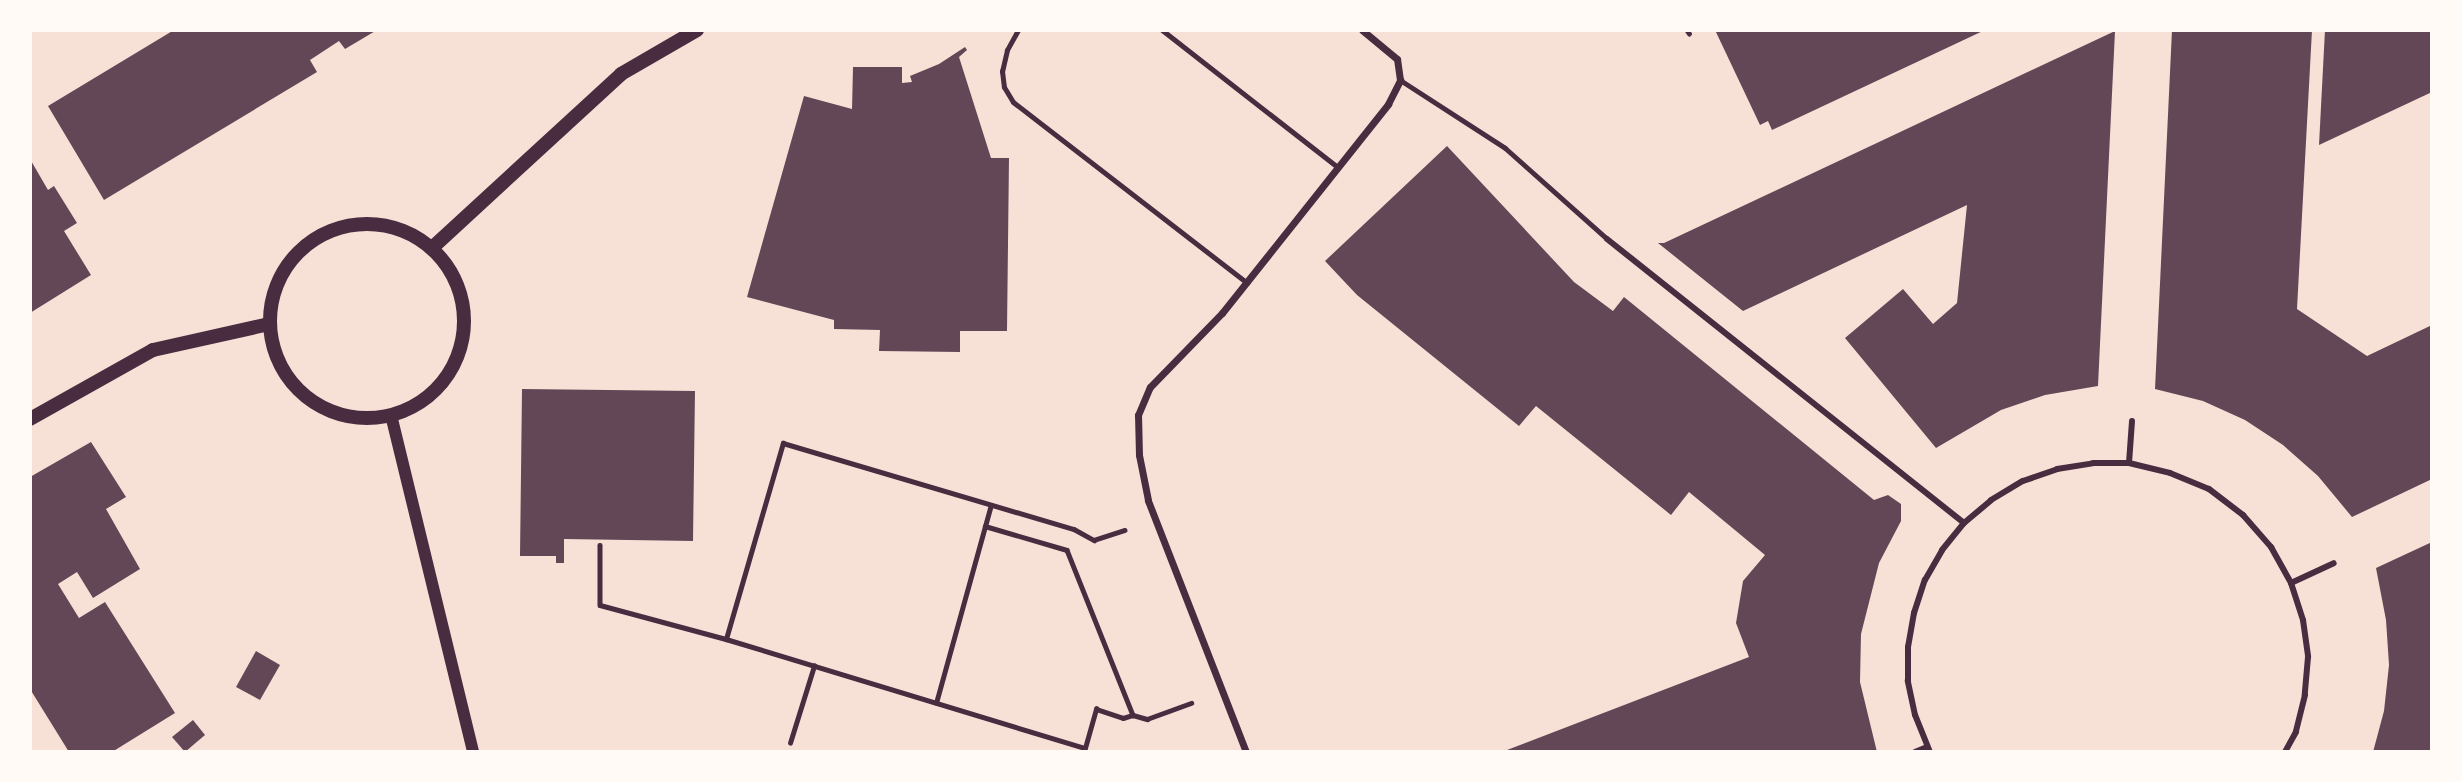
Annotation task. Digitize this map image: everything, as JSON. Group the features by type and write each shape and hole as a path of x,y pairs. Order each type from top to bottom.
{"main road":[{"path":"432,248 621,74 697,30"},
{"path":"373,223 405,231 432,248 452,271 462,299 462,339 458,358 442,384 419,403 391,415 362,418 343,415 308,399 288,378 275,352 269,324 274,292 289,263 312,240 342,227 373,223"},
{"path":"30,419 153,350 269,324"}],"street":[{"path":"1246,752 1155,519 1139,455 1138,415 1150,387 1247,284 1336,166 1388,104 1400,80 1397,59 1362,30"},
{"path":"1607,239 1964,523"},
{"path":"391,415 473,752"},
{"path":"2129,463 2132,421"},
{"path":"1915,752 1928,750 1915,715 1908,681 1908,647 1914,613 1925,580 1942,550 1964,523 1991,500 2034,477 2057,469 2092,463 2129,463 2170,473 2209,489 2243,515 2271,547 2291,583 2303,620 2308,657 2305,695 2296,732 2285,752"},
{"path":"2291,583 2333,564"}],"lane":[{"path":"1018,30 1007,50 1002,71 1004,87 1013,102 1247,284"},
{"path":"1162,30 1336,166"},
{"path":"1400,80 1505,148 1607,239"}],"path":[{"path":"726,639 783,443 1074,529 1094,540 1155,519"},
{"path":"936,703 991,505"},
{"path":"985,526 1068,550 1133,715"},
{"path":"600,545 600,605 726,639 1085,748 1096,709 1123,718 1133,715 1147,719 1223,691"},
{"path":"790,743 814,666"}],"building":[{"path":"174,30 377,30 345,49 339,41 310,60 317,72 104,200 48,106"},
{"path":"1715,30 1985,30 1772,130 1768,121 1760,125"},
{"path":"2172,30 2312,30 2297,309 2367,356 2432,325 2432,479 2352,517 2318,476 2283,445 2245,420 2203,401 2155,389"},
{"path":"2325,30 2432,30 2432,92 2319,145"},
{"path":"2115,31 2098,386 2045,395 2001,410 1936,448 1845,338 1903,289 1933,324 1957,303 1967,205 1743,311 1658,243 1664,243"},
{"path":"965,47 967,50 959,57 991,158 1009,158 1007,331 960,331 960,352 879,351 880,330 834,329 834,320 747,297 804,96 852,109 853,67 902,67 902,83 912,82 910,76 939,64"},
{"path":"1447,146 1574,282 1613,311 1624,297 1874,500 1888,495 1901,504 1901,521 1879,563 1861,634 1860,682 1877,752 1508,752 1507,750 1749,657 1736,623 1743,581 1765,555 1689,492 1671,515 1536,406 1519,426 1357,295 1325,261"},
{"path":"30,159 48,190 54,186 77,223 64,231 91,275 30,313"},
{"path":"522,389 695,391 693,541 564,539 564,563 556,563 556,556 520,556"},
{"path":"91,442 126,497 106,509 140,569 93,598 77,572 58,584 79,618 105,602 175,713 112,752 69,752 30,689 30,477"},
{"path":"2432,542 2432,752 2373,752 2384,711 2389,665 2386,620 2376,568"},
{"path":"256,651 280,665 260,700 236,687"},
{"path":"193,720 205,735 185,752 172,737"}]}
